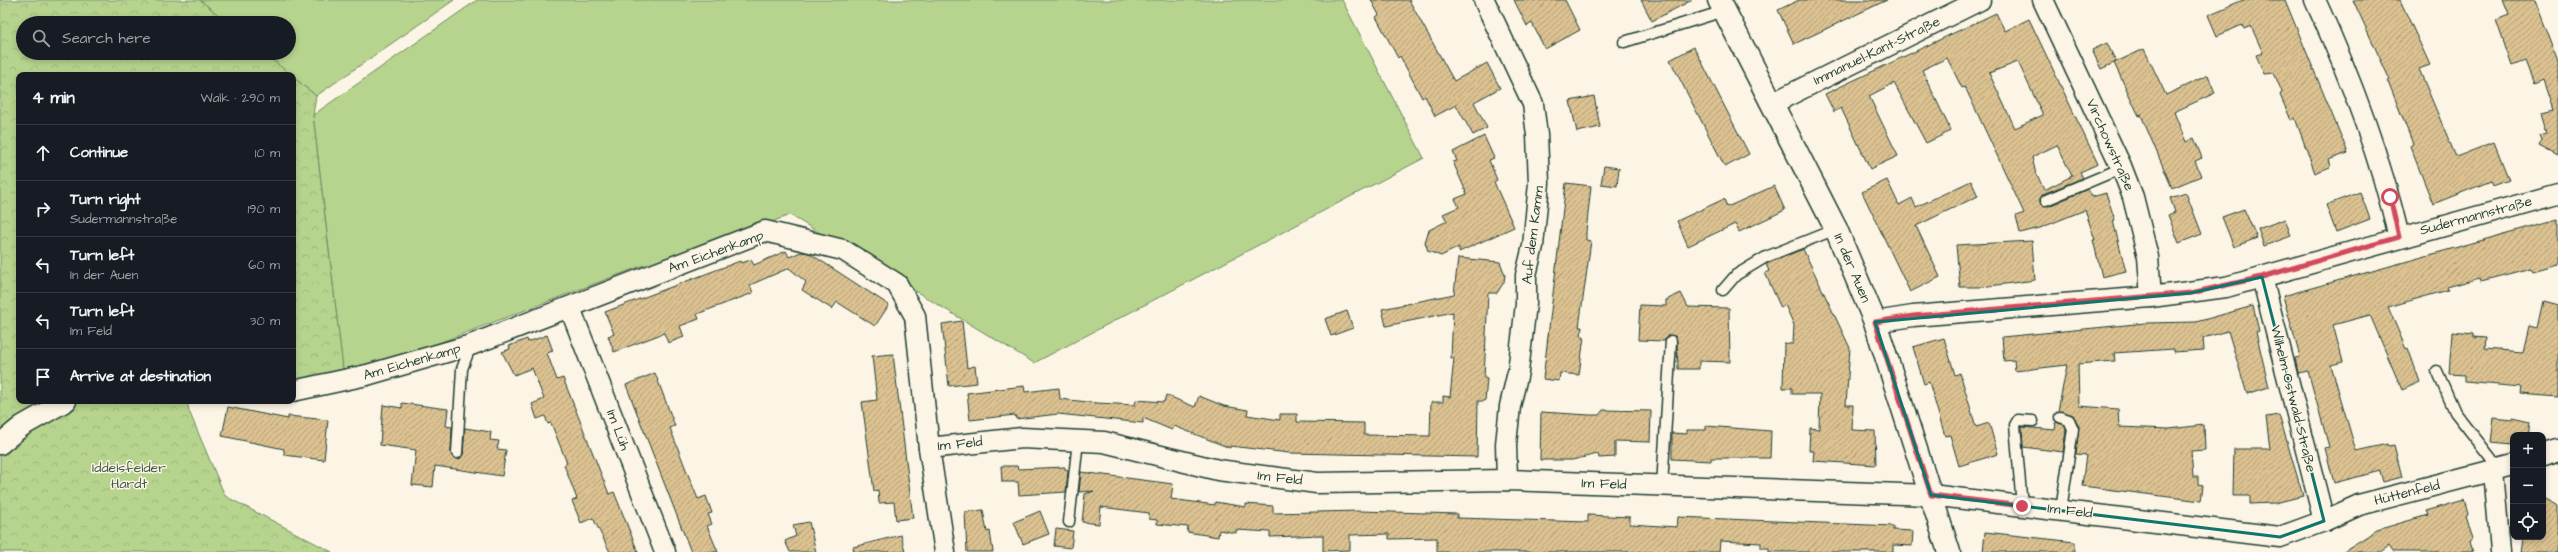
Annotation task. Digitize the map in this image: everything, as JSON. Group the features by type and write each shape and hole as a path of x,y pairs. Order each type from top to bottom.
{"street":[{"name":"Auf dem Kamm","path":"1484,0 1533,104 1537,135 1539,183 1533,246 1526,276 1526,304 1518,372 1510,406 1506,444 1507,480"},
{"name":"Immanuel-Kant-Straße","path":"1773,103 1980,0"},
{"name":"Virchowstraße","path":"2043,0 2122,168 2142,225 2151,297"},
{"path":"2315,0 2360,108 2390,197 2399,237"},
{"name":"In der Auen","path":"1722,5 1836,229 1875,322 1949,552"},
{"name":"Sudermannstraße","path":"1875,322 1913,316 2151,297 2212,289 2262,277 2399,237 2558,194"},
{"name":"Am Eichenkamp","path":"296,390 367,375 471,345 570,308 765,231 843,250 897,284 915,316 929,448 945,552"},
{"name":"Wilhelm-Ostwald-Straße","path":"2262,277 2324,521"},
{"name":"Im Lüh","path":"570,308 665,552"},
{"path":"0,444 22,426 61,404"},
{"name":"Im Feld","path":"929,448 1022,438 1104,442 1218,470 1317,483 1507,480 1931,495 2061,510 2281,544 2324,521"},
{"path":"2546,454 2558,450"},
{"path":"2500,552 2501,469"},
{"name":"Hüttenfeld","path":"2324,521 2359,505 2501,469"}],"lane":[{"path":"1624,42 1722,5"},
{"path":"2046,200 2122,168"},
{"path":"1723,290 1736,274 1766,257 1836,229"},
{"path":"1662,486 1671,341"},
{"path":"457,452 462,369 471,345"},
{"path":"2437,371 2455,412 2501,469"},
{"path":"2060,417 2069,420 2073,429 2061,510"},
{"path":"2022,506 2015,425 2018,420 2033,421"},
{"path":"1069,522 1078,441"}],"highlighted area":[{"path":"2262,277 2324,521 2280,537 1931,495 1875,322 2191,293"}],"green space":[{"name":"Iddelsfelder Hardt","path":"0,0 200,0 219,16 16,16 16,60 273,60 287,72 16,72 16,404 188,404 189,411 225,496 332,552 0,552"},
{"path":"200,0 454,0 316,96 296,79 296,72 287,72 272,60 296,60 296,16 219,16"},
{"path":"477,0 1342,0 1424,158 1034,363 790,215 644,271 644,265 344,379 313,115"},
{"path":"296,79 316,96 313,115 344,377 296,383"}],"building":[{"path":"1371,0 1409,0 1454,81 1487,63 1500,88 1474,102 1487,128 1473,135 1456,105 1435,116 1425,96 1422,98 1400,56 1398,58 1376,17 1379,15"},
{"path":"1514,0 1565,0 1580,30 1545,49 1532,23 1527,26"},
{"path":"1641,0 1692,0 1652,21"},
{"path":"1799,0 1887,0 1794,44 1778,10"},
{"path":"2243,0 2285,0 2348,153 2328,160 2330,167 2315,173 2295,118 2291,120 2280,95 2282,92 2274,73 2264,74 2256,55 2263,53 2251,26 2244,29 2242,25 2217,36 2208,15"},
{"path":"2353,0 2400,0 2430,65 2419,69 2456,157 2494,142 2509,180 2493,186 2491,181 2433,204 2410,146 2413,144 2388,81 2390,80"},
{"path":"2503,0 2535,0 2558,60 2558,156 2539,146 2542,140 2540,135 2547,133 2541,113 2553,110 2543,80 2534,84 2525,61 2512,66 2496,20 2509,15"},
{"path":"1996,13 2005,31 2029,19 2098,164 2080,172 2083,178 2043,194 2040,199 2040,203 2049,206 2088,189 2092,197 2106,193 2115,220 2113,221 2126,271 2102,277 2093,240 2095,240 2085,210 2040,228 2020,233 2016,216 2024,213 1965,87 1962,88 1947,58 1922,70 1951,131 1926,143 1894,83 1869,96 1898,156 1870,169 1841,108 1834,112 1825,94","holes":["2018,62 2043,115 2015,128 1989,73","2057,145 2072,176 2044,190 2035,170 2032,157"]},
{"path":"2107,43 2116,62 2101,69 2092,50"},
{"path":"1694,47 1749,154 1725,167 1670,60"},
{"path":"2144,49 2166,95 2208,75 2215,93 2174,112 2186,142 2194,138 2202,158 2195,161 2201,176 2172,188 2141,115 2139,116 2114,63"},
{"path":"1594,96 1600,127 1577,132 1570,101"},
{"path":"1484,136 1494,158 1489,160 1497,180 1494,182 1514,227 1459,252 1459,247 1441,256 1428,251 1425,242 1429,230 1447,221 1443,214 1459,207 1455,199 1467,194 1453,162 1457,161 1453,152"},
{"path":"1604,166 1619,168 1617,186 1601,184"},
{"path":"1887,180 1899,205 1912,198 1916,207 1971,181 1978,196 1916,226 1940,277 1910,292 1862,192"},
{"path":"1566,183 1591,186 1586,240 1591,241 1579,327 1582,327 1581,336 1584,336 1579,375 1560,373 1559,381 1543,379"},
{"path":"1774,186 1785,210 1739,232 1735,224 1688,246 1677,221 1724,199 1727,207"},
{"path":"2360,192 2370,219 2336,232 2326,205"},
{"path":"2186,193 2202,234 2179,243 2168,215 2175,212 2170,198"},
{"path":"2244,209 2257,238 2234,247 2222,217"},
{"path":"2285,219 2291,236 2264,246 2258,229"},
{"path":"2558,219 2558,265 2533,272 2531,268 2481,281 2480,278 2447,287 2448,290 2388,307 2406,349 2408,348 2420,382 2402,390 2370,315 2333,325 2343,362 2331,365 2356,451 2387,444 2388,446 2394,445 2402,477 2383,482 2380,471 2334,483 2325,448 2329,447 2308,371 2298,373 2295,358 2300,357 2283,296"},
{"path":"2032,241 2035,280 1982,287 1960,287 1956,245"},
{"path":"1803,249 1850,348 1846,405 1853,405 1852,430 1875,431 1876,465 1813,461 1814,451 1809,451 1810,428 1819,429 1820,394 1792,394 1792,388 1783,388 1784,343 1793,344 1794,325 1785,305 1781,308 1765,273 1769,271 1766,264"},
{"path":"786,251 789,257 801,252 809,253 889,305 875,326 837,302 832,309 802,290 806,282 789,268 750,285 753,293 697,314 699,319 680,326 684,337 668,343 664,333 614,352 608,336 614,334 605,312 740,261 741,263 751,260 754,265"},
{"path":"1458,258 1500,262 1505,275 1504,282 1497,293 1488,293 1484,378 1487,379 1485,401 1478,401 1477,457 1289,453 1230,446 1230,448 1174,426 1172,430 1143,418 1143,423 1058,414 1016,419 1015,415 970,420 967,393 1024,386 1025,392 1059,388 1060,399 1097,403 1135,405 1136,400 1164,402 1166,395 1195,407 1199,396 1224,406 1248,410 1247,415 1280,420 1280,414 1297,414 1297,422 1364,423 1364,435 1430,436 1431,402 1443,402 1443,396 1450,397 1454,358 1451,358 1453,312 1386,326 1382,309 1454,294"},
{"path":"1681,293 1688,307 1729,308 1730,362 1699,361 1699,369 1678,369 1677,341 1675,336 1668,335 1664,341 1638,340 1640,305 1666,306 1666,300"},
{"path":"2543,301 2558,305 2558,397 2519,394 2520,387 2465,382 2465,375 2449,374 2452,332 2473,334 2473,337 2486,338 2485,349 2523,352 2529,326 2537,328"},
{"path":"2253,306 2259,331 2256,332 2269,387 2247,394 2228,331 2203,338 2204,350 2174,352 2174,349 2114,353 2115,361 2078,364 2079,406 2118,409 2119,427 2169,429 2204,425 2205,450 2191,451 2193,477 2198,477 2198,484 2203,485 2201,501 2082,486 2086,455 2076,454 2079,426 2073,415 2058,411 2067,365 2015,371 2014,360 2004,361 2002,337 2146,323 2196,322"},
{"path":"1347,311 1353,328 1331,336 1325,319"},
{"path":"962,321 967,368 975,366 977,383 949,386 942,324"},
{"path":"547,335 553,351 547,353 557,380 563,378 609,494 614,492 638,552 610,552 593,518 581,523 572,501 577,499 564,465 567,463 551,423 548,424 545,416 537,419 532,404 544,399 532,368 514,375 502,352 510,349 509,346 527,339 528,342"},
{"path":"1944,338 1955,375 1960,373 1976,427 1989,423 1998,454 1959,466 1950,435 1945,436 1929,382 1924,384 1913,347"},
{"path":"893,354 913,518 896,520 894,502 879,503 878,490 874,491 862,402 877,400 872,356"},
{"path":"655,373 675,426 670,428 687,472 698,499 706,496 712,513 708,514 712,524 707,526 718,552 691,552 626,385"},
{"path":"402,403 448,409 446,426 452,427 451,453 456,459 460,459 463,454 465,428 491,432 490,440 499,441 497,449 506,450 502,476 435,466 433,487 412,485 416,450 380,445 383,405 402,408"},
{"path":"228,407 288,419 288,416 328,420 324,460 284,455 284,449 222,436"},
{"path":"1603,410 1651,411 1650,442 1615,441 1615,457 1599,458 1598,454 1572,460 1540,460 1541,412 1599,415"},
{"path":"2279,415 2303,496 2275,503 2250,504 2250,496 2233,496 2234,449 2270,449 2266,417"},
{"path":"2512,417 2530,421 2528,432 2510,432 2510,444 2491,442 2494,418 2512,420"},
{"path":"2056,422 2064,425 2066,430 2063,452 2023,447 2022,427 2055,430"},
{"path":"1706,426 1771,431 1770,458 1711,458 1711,461 1672,459 1672,433 1687,434 1687,430 1706,430"},
{"path":"1001,466 1017,466 1018,469 1065,467 1065,470 1068,471 1066,492 1019,495 1018,482 1002,482"},
{"path":"1081,472 1173,484 1171,499 1215,505 1215,502 1246,507 1246,504 1273,506 1273,513 1361,511 1457,514 1457,518 1588,522 1588,515 1630,517 1630,524 1677,527 1678,517 1893,526 1893,530 1913,531 1912,546 1893,545 1893,552 1769,552 1769,548 1761,548 1761,543 1720,541 1719,552 1437,552 1437,538 1389,539 1389,534 1350,535 1350,550 1323,551 1323,535 1270,537 1270,532 1236,530 1236,533 1219,530 1218,537 1187,532 1188,527 1157,524 1157,520 1149,519 1149,513 1101,507 1099,524 1082,522 1085,494 1094,491 1079,492"},
{"path":"2464,500 2468,514 2466,515 2473,539 2470,543 2473,552 2393,552 2389,546 2380,552 2342,552 2377,530 2428,515 2426,511"},
{"path":"2546,500 2558,506 2558,552 2520,552 2522,540 2546,540"},
{"path":"983,510 987,532 990,531 993,552 967,552 965,512"},
{"path":"1040,511 1049,534 1023,544 1014,522"},
{"path":"809,522 816,552 790,552 785,541 796,536 793,525"},
{"path":"1056,529 1073,531 1071,548 1054,546"},
{"path":"1985,532 2075,542 2075,552 1983,552"},
{"path":"901,535 905,552 854,552 853,547"}],"route":[{"path":"2022,506 1931,495 1875,322 1913,316 2151,297 2191,293 2226,287 2399,237 2390,197"}]}
